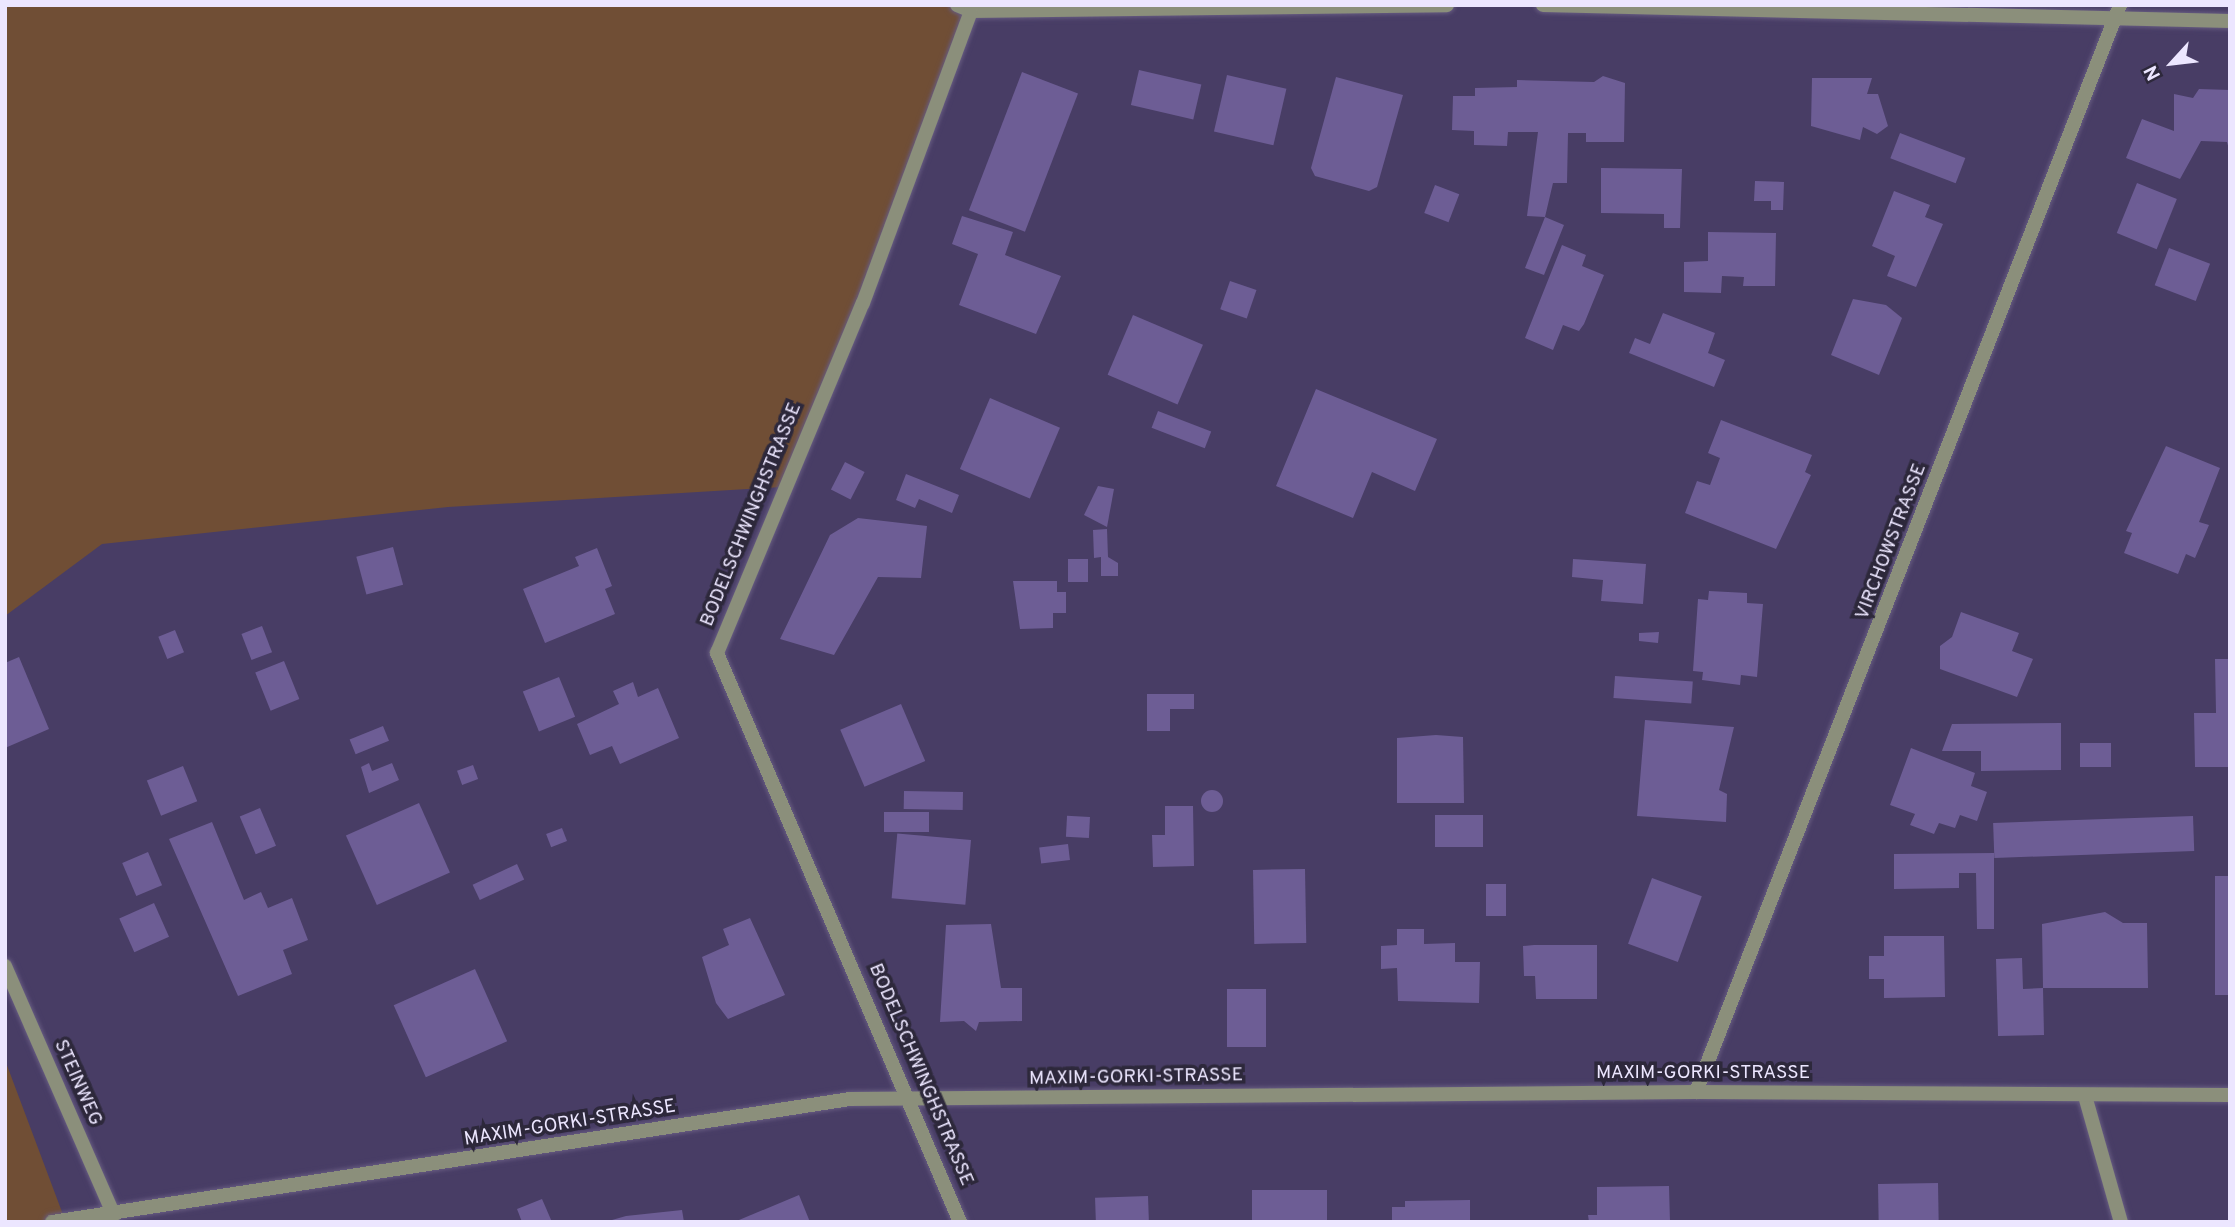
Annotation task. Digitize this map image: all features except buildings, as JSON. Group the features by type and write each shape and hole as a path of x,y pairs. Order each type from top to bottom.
{"street":[{"path":"964,8 1447,5"},
{"path":"1543,5 2230,21"},
{"name":"VIRCHOWSTRASSE","path":"1696,1092 2120,5"},
{"name":"BODELSCHWINGHSTRASSE","path":"960,1222 717,653 863,303 964,8"},
{"name":"STEINWEG","path":"5,966 114,1215"},
{"name":"MAXIM-GORKI-STRASSE","path":"61,1221 114,1215 850,1099 1696,1092 2230,1095"},
{"path":"2085,1096 2121,1222"}],"shaded area":[{"path":"5,5 1447,5 971,11 863,303 782,487 448,507 102,544 5,616"},
{"path":"5,1060 65,1220 5,1222"}]}
